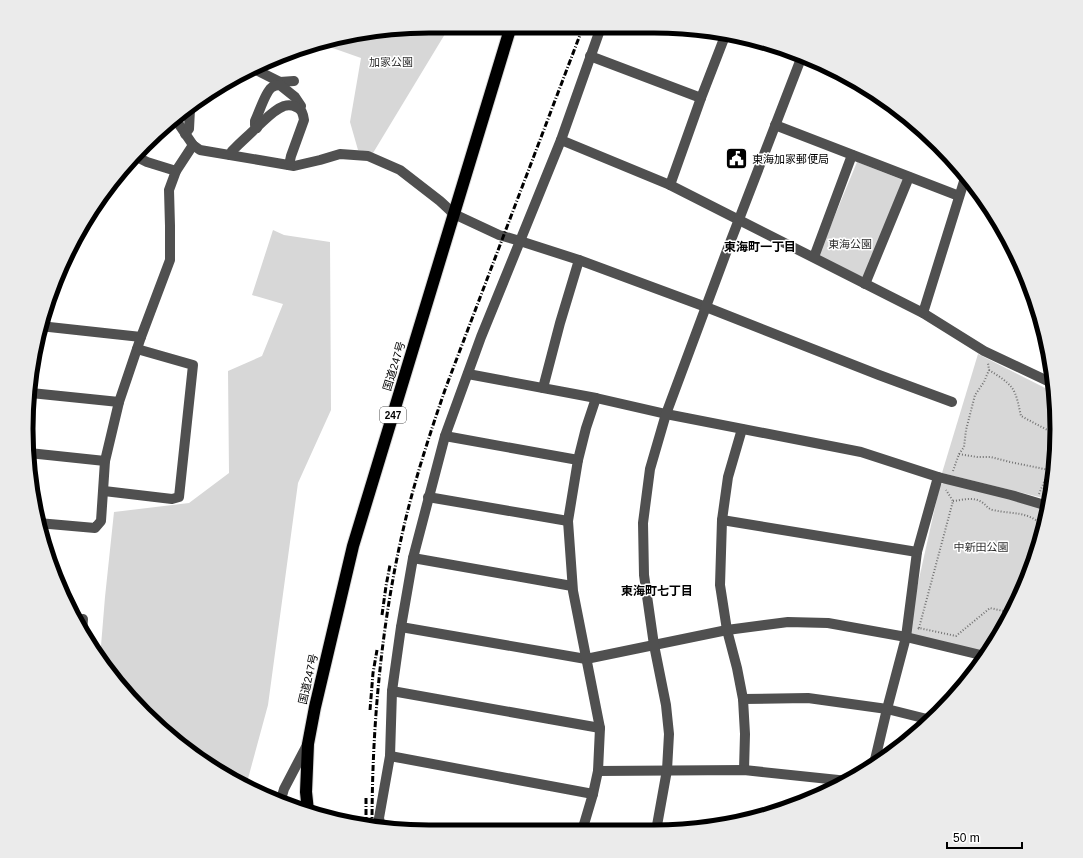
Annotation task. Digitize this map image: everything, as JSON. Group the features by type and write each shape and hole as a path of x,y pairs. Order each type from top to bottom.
{"highway":[{"name":"国道247号","path":"307,806 306,792 308,744 315,707 353,546 509,33"}],"street":[{"path":"379,822 378,818 390,756 392,691 401,627 413,558 428,497 445,436 489,317 562,140 599,33"},
{"path":"670,185 724,40"},
{"path":"590,56 701,98"},
{"path":"657,825 668,770 670,734 654,645 644,575 644,523 650,469 666,414 800,61"},
{"path":"259,72 280,83 295,97 301,106 300,109 304,120 289,165"},
{"path":"257,128 255,125 256,121 266,94 270,88 280,83 294,81"},
{"path":"230,155 232,151 272,113 286,105 300,109"},
{"path":"185,134 189,129 190,114"},
{"path":"178,123 193,146 200,150 294,166 340,154 368,156 400,170 440,201 454,214 498,235 579,260 706,307 952,402"},
{"path":"775,125 959,196"},
{"path":"562,140 670,185 739,219 923,313 993,355 1047,381"},
{"path":"45,524 95,528 101,521 105,461 119,402 170,260 169,190 176,171 193,146"},
{"path":"814,258 852,155"},
{"path":"140,158 176,171"},
{"path":"865,284 909,177"},
{"path":"923,313 964,182"},
{"path":"543,388 560,323 579,260"},
{"path":"46,327 142,337"},
{"path":"104,491 172,499 179,497 193,365 138,349"},
{"path":"468,374 596,398 666,414 861,452 938,477 948,485 1042,504"},
{"path":"35,393 119,402"},
{"path":"584,825 598,771 600,728 572,586 568,522 578,460 586,428 596,398"},
{"path":"742,429 728,477 722,520 720,585 727,630 743,699 746,734 744,770"},
{"path":"445,436 578,460"},
{"path":"34,454 105,461"},
{"path":"876,757 906,637 917,552 938,477"},
{"path":"428,497 568,522"},
{"path":"722,520 917,552"},
{"path":"413,558 572,586"},
{"path":"401,627 586,659 727,630 788,622 828,622 906,637 979,655"},
{"path":"392,691 600,728"},
{"path":"743,699 808,698 887,709 924,718"},
{"path":"282,797 284,789 308,744"},
{"path":"390,756 593,794"},
{"path":"598,771 744,770 837,780"}],"path":[{"path":"906,637 919,628 953,501 948,485 959,454 964,447 966,430 975,395 984,382 989,370 988,363 993,355"},
{"path":"989,370 1013,389 1019,404 1021,416 1050,431"},
{"path":"959,454 977,457 991,457 1048,470"},
{"path":"1035,502 1048,473"},
{"path":"953,501 972,498 982,502 990,509 1022,513 1032,517 1039,522"},
{"path":"919,628 956,636 990,608 1005,611"}],"green space":[{"name":"加家公園","path":"445,33 373,153 358,150 350,122 361,58 327,46 377,36"},
{"name":"東海公園","path":"857,162 903,180 863,277 817,259"},
{"path":"273,230 284,235 330,242 331,410 298,483 268,705 247,781 209,758 168,727 131,690 101,650 114,512 189,503 229,473 228,371 262,356 283,304 252,295"},
{"path":"978,354 1048,389 1050,429 1049,455 1047,481 1044,498 942,473"},
{"name":"中新田公園","path":"944,483 1042,506 1037,531 1020,581 997,627 979,655 906,637 940,485"}],"railway":[{"path":"372,821 372,788 379,675 389,600 408,508 423,456 446,387 581,33"},
{"path":"382,615 390,565"},
{"path":"370,710 373,673 377,650"},
{"path":"366,796 366,820"}],"place":[{"name":"東海加家郵便局","path":"736,159"}],"district":[{"name":"東海町一丁目","path":"760,247"},
{"name":"東海町七丁目","path":"657,591"}]}
